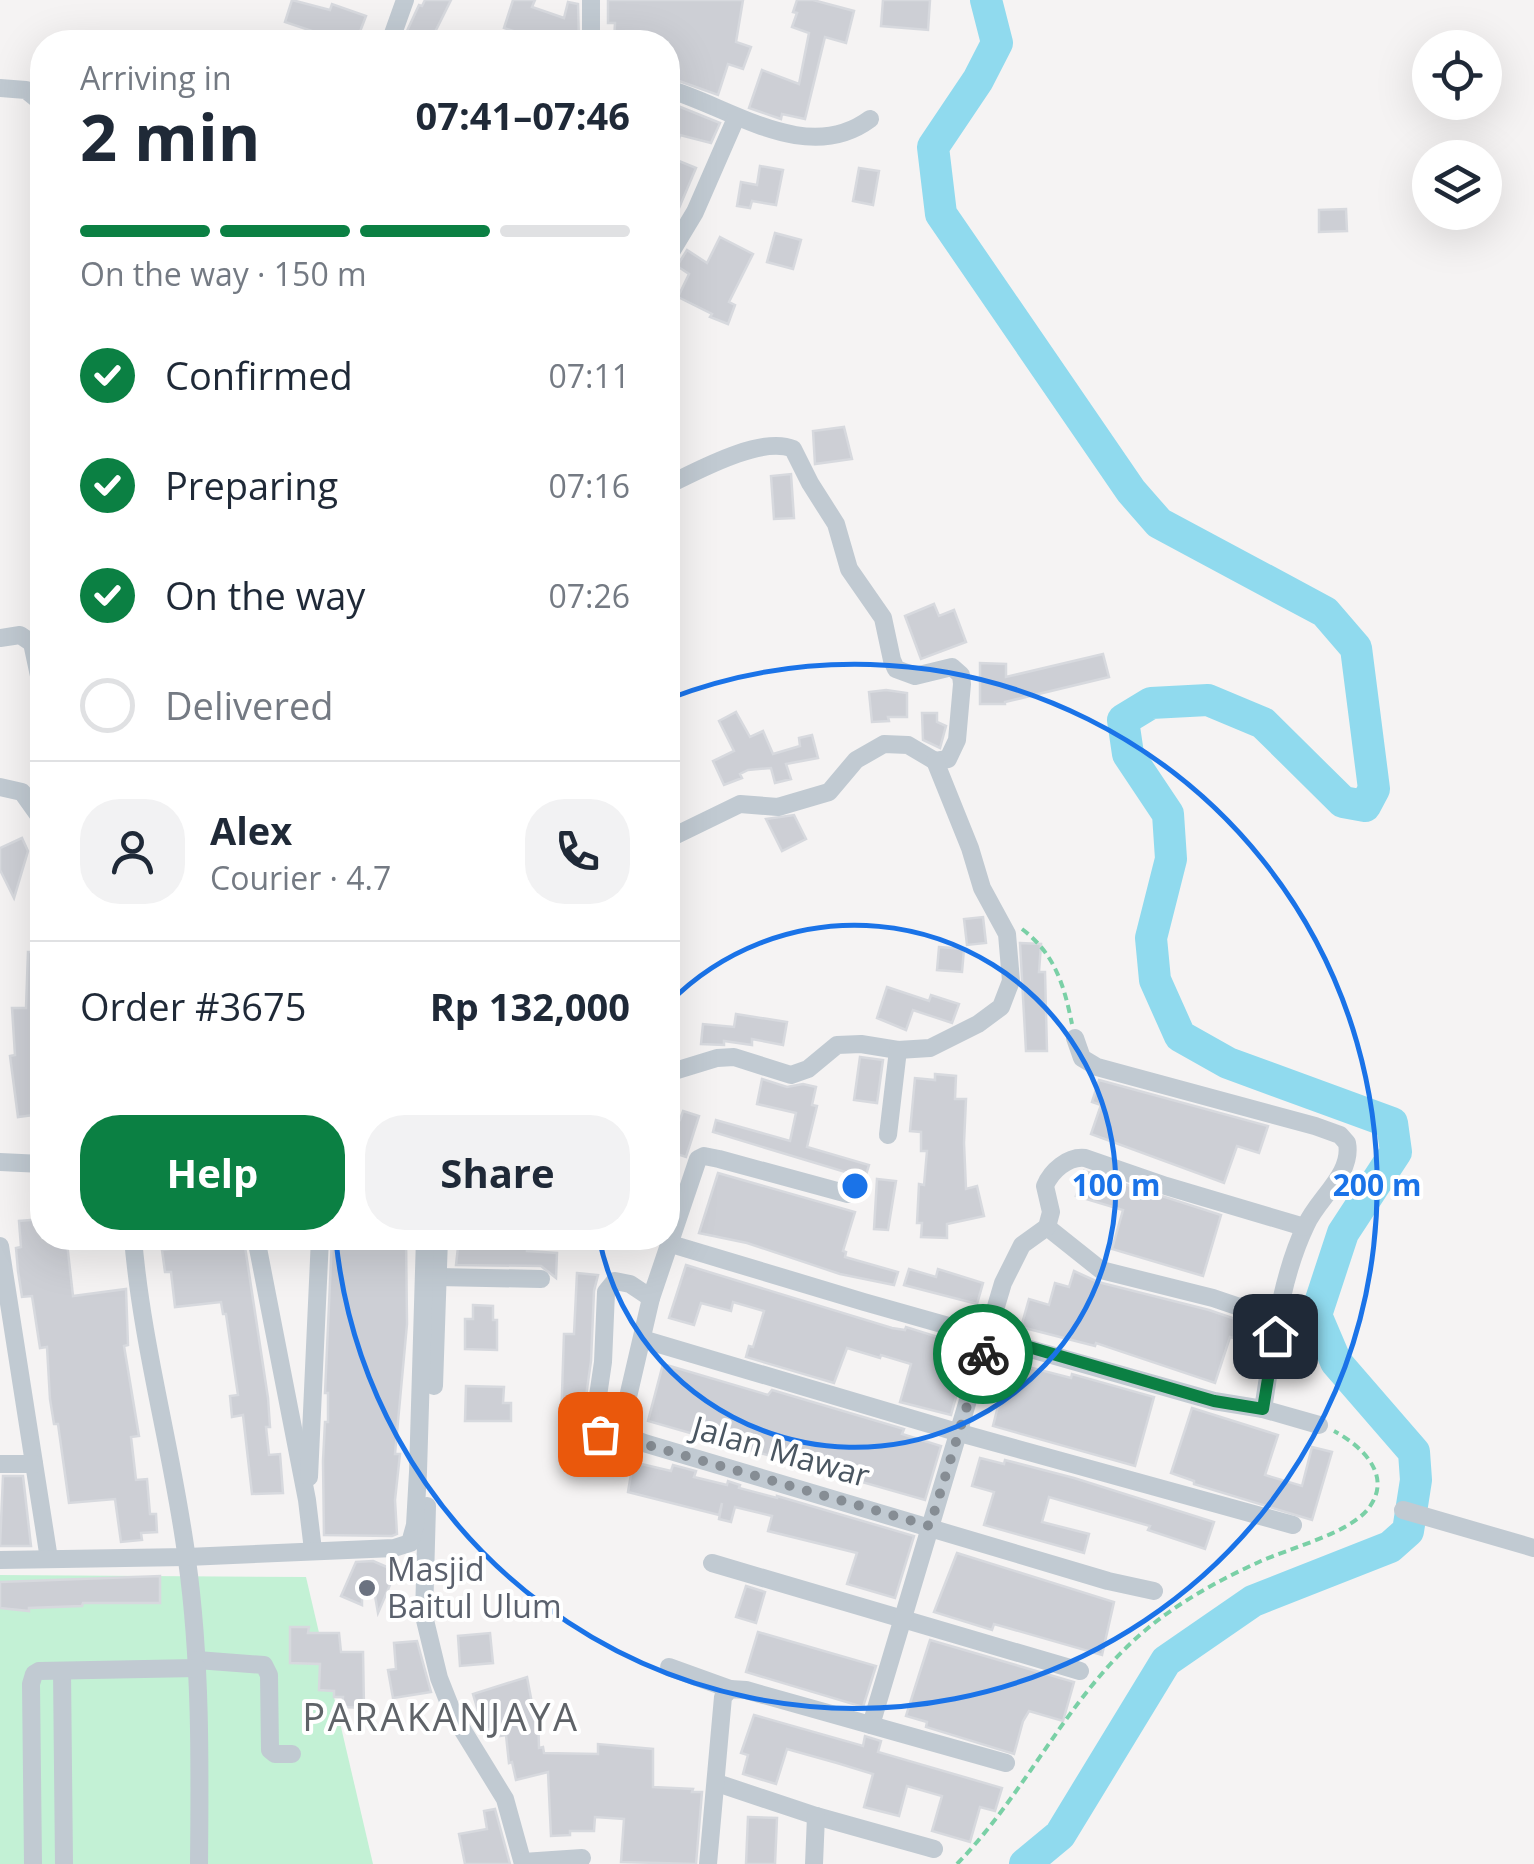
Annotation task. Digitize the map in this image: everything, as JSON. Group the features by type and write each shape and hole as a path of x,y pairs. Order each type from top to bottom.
{"street":[{"path":"394,30 405,0"},
{"path":"591,0 591,30"},
{"path":"0,88 22,89 30,94"},
{"path":"680,94 736,118 795,134 828,135 859,127 870,118"},
{"path":"680,237 736,118"},
{"path":"680,480 768,446 793,449 836,524 849,569 882,618 896,668 915,676 952,667 961,675 957,740 948,760 935,762"},
{"path":"0,638 20,635 30,642"},
{"path":"680,833 740,804 778,806 828,792 856,760 884,744 908,745 935,762 982,888 1005,928 1011,981 1001,1006 978,1024 930,1048 898,1050 837,1045 808,1069 791,1075 734,1058 717,1058 680,1069"},
{"path":"0,787 22,792 30,803"},
{"path":"1076,1038 1082,1058 1097,1067 1315,1126 1344,1138 1348,1163 1320,1198 1304,1228 1278,1320 1263,1409"},
{"path":"888,1135 898,1050"},
{"path":"680,1215 699,1154 848,1194"},
{"path":"871,1726 1003,1282 1016,1254 1048,1227 1051,1212 1046,1182 1060,1167 1080,1157 1304,1228"},
{"path":"0,1162 30,1163"},
{"path":"1048,1227 1101,1270 1278,1320"},
{"path":"0,1246 49,1559"},
{"path":"680,1247 1214,1401 1263,1409 1319,1425"},
{"path":"134,1250 144,1330 187,1558 197,1664 199,1864"},
{"path":"258,1250 307,1500 312,1550"},
{"path":"307,1500 319,1250"},
{"path":"0,1560 187,1558 403,1547 413,1536 425,1250"},
{"path":"439,1250 424,1616 448,1703 506,1799 523,1863 582,1858"},
{"path":"651,1298 622,1281 615,1281 606,1292 594,1424 600,1434 616,1432 621,1427 651,1298 669,1250"},
{"path":"438,1276 541,1280"},
{"path":"642,1338 960,1433 1294,1525"},
{"name":"Jalan Mawar","path":"616,1432 644,1444 1154,1591"},
{"path":"0,1464 34,1464"},
{"path":"1403,1510 1534,1548"},
{"path":"712,1563 1080,1671"},
{"path":"32,1864 34,1674 197,1664 264,1665 269,1675 270,1750 275,1754 292,1754"},
{"path":"669,1666 730,1689 746,1690 1006,1763"},
{"path":"62,1671 64,1864"},
{"path":"708,1864 724,1697 730,1689"},
{"path":"716,1783 934,1849"},
{"path":"814,1864 816,1816"}],"path":[{"path":"1021,928 1036,939 1053,961 1076,1038"},
{"path":"957,1864 996,1819 1098,1678 1145,1630 1225,1579 1336,1530 1368,1509 1376,1488 1375,1468 1348,1439 1319,1425"}],"green space":[{"path":"0,1575 306,1577 373,1864 0,1864"}],"building":[{"path":"292,0 330,10 332,4 366,16 361,30 309,30 285,22"},
{"path":"425,0 451,0 436,30 407,30 419,5"},
{"path":"513,0 535,0 532,7 564,18 568,2 578,4 579,30 504,28"},
{"path":"608,0 743,0 736,42 751,47 743,69 728,64 718,95 680,81 680,30 615,30 615,23 608,23"},
{"path":"797,0 813,0 854,11 846,43 825,37 805,119 782,114 781,119 749,108 762,70 799,84 809,33 792,27"},
{"path":"883,0 930,0 928,30 881,26"},
{"path":"680,107 720,123 711,143 680,135"},
{"path":"680,161 696,168 680,206"},
{"path":"760,166 783,170 776,205 752,201 750,208 737,206 741,182 757,185"},
{"path":"859,168 879,171 873,205 853,201"},
{"path":"1346,209 1347,231 1319,232 1319,210"},
{"path":"775,233 801,240 793,269 767,262"},
{"path":"720,237 753,254 729,302 735,305 728,324 680,298 689,274 680,268 687,250 707,263"},
{"path":"844,427 852,459 815,464 813,431"},
{"path":"791,474 794,518 774,519 771,476"},
{"path":"934,604 939,616 954,610 966,642 921,659 905,616"},
{"path":"1103,654 1109,677 1005,704 980,704 980,663 1006,664 1006,677"},
{"path":"869,692 907,693 907,717 872,722"},
{"path":"736,712 750,737 763,731 773,754 800,746 799,738 812,735 818,758 786,764 791,779 775,783 771,768 748,770 740,774 742,778 724,785 713,761 734,751 719,721"},
{"path":"922,713 937,713 937,722 946,726 940,748 923,740"},
{"path":"794,815 806,839 782,851 766,819"},
{"path":"22,838 28,851 14,898 0,870 0,848"},
{"path":"983,917 986,943 967,945 964,919"},
{"path":"1020,943 1041,944 1039,972 1045,972 1047,1051 1026,1051"},
{"path":"939,947 964,949 962,972 937,970"},
{"path":"30,952 30,1116 18,1117 10,1056 15,1055 12,1008 26,1008"},
{"path":"887,987 929,1001 931,995 959,1004 952,1023 913,1010 906,1030 877,1018"},
{"path":"736,1014 787,1022 783,1045 752,1039 752,1045 724,1041 724,1045 701,1044 703,1024 734,1027"},
{"path":"860,1057 883,1060 877,1103 854,1100"},
{"path":"935,1074 956,1076 955,1099 966,1099 966,1189 977,1186 984,1216 947,1224 947,1238 921,1237 922,1223 917,1223 919,1184 924,1185 927,1151 921,1151 921,1132 910,1131 915,1078 935,1080"},
{"path":"762,1079 787,1087 816,1087 812,1105 817,1106 807,1147 869,1165 865,1178 713,1132 716,1120 790,1141 796,1113 757,1104"},
{"path":"1099,1080 1268,1126 1259,1153 1237,1146 1224,1183 1091,1134 1101,1105 1092,1102"},
{"path":"683,1111 699,1116 686,1157 680,1155"},
{"path":"1084,1171 1221,1215 1203,1276 1112,1249 1123,1210 1076,1196"},
{"path":"718,1173 855,1212 843,1251 845,1257 898,1272 894,1285 840,1274 747,1243 699,1233"},
{"path":"877,1179 896,1181 888,1230 874,1229"},
{"path":"30,1220 30,1250 68,1250 73,1296 126,1289 128,1345 124,1346 139,1436 131,1437 136,1480 147,1479 150,1514 156,1514 157,1532 141,1533 142,1540 121,1542 115,1499 69,1503 58,1424 54,1424 50,1399 47,1347 40,1348 32,1296 22,1297 16,1248 21,1247 19,1221"},
{"path":"162,1250 246,1250 268,1398 269,1455 280,1454 283,1493 252,1494 243,1415 232,1417 230,1396 238,1395 221,1302 175,1307 171,1272 165,1272"},
{"path":"331,1250 406,1250 407,1324 395,1454 400,1454 395,1500 397,1534 324,1535 323,1461 328,1422 325,1393"},
{"path":"458,1250 557,1253 556,1278 541,1266 456,1265"},
{"path":"686,1265 892,1328 906,1327 970,1347 951,1415 900,1402 911,1364 881,1355 880,1358 847,1348 834,1383 746,1357 764,1311 733,1302 731,1311 701,1303 694,1325 669,1318"},
{"path":"909,1269 936,1277 938,1269 983,1283 977,1304 904,1285"},
{"path":"1074,1271 1098,1282 1259,1327 1255,1344 1230,1337 1215,1383 1096,1343 1095,1346 1021,1327 1029,1299 1049,1305 1055,1283 1069,1287"},
{"path":"577,1273 598,1275 582,1425 561,1423 564,1334 574,1334"},
{"path":"473,1305 493,1306 497,1350 465,1349 465,1319 473,1319"},
{"path":"1009,1362 1071,1378 1072,1374 1154,1397 1135,1466 993,1426"},
{"path":"663,1364 768,1395 772,1390 904,1429 902,1434 941,1446 925,1500 648,1421"},
{"path":"466,1386 504,1387 503,1403 511,1403 511,1421 465,1421"},
{"path":"1192,1408 1278,1435 1265,1475 1302,1486 1312,1447 1332,1452 1312,1520 1194,1484 1171,1473"},
{"path":"980,1458 1004,1464 1005,1460 1074,1478 1214,1522 1205,1549 1148,1530 1150,1526 1049,1497 1042,1522 1089,1534 1084,1553 984,1525 994,1492 972,1486"},
{"path":"633,1462 671,1471 673,1465 696,1471 694,1477 727,1485 728,1481 740,1485 739,1488 914,1536 895,1598 847,1584 857,1553 768,1531 772,1516 735,1507 731,1522 719,1519 722,1503 719,1515 628,1492"},
{"path":"3,1476 23,1476 31,1546 0,1546"},
{"path":"957,1553 1114,1602 1102,1655 994,1624 992,1630 934,1612"},
{"name":"Masjid Baitul Ulum","path":"373,1561 396,1571 378,1613 374,1590 362,1591 362,1605 341,1596 356,1562"},
{"path":"160,1576 160,1603 83,1603 29,1611 0,1608 0,1582"},
{"path":"746,1586 765,1592 756,1623 736,1617"},
{"path":"290,1627 309,1627 308,1633 339,1633 341,1652 363,1652 364,1708 342,1707 343,1697 334,1697 334,1691 319,1690 320,1664 290,1663"},
{"path":"758,1632 876,1666 863,1707 746,1672"},
{"path":"490,1633 493,1663 460,1666 458,1636"},
{"path":"930,1640 1074,1682 1063,1721 1029,1711 1014,1754 926,1727 927,1722 906,1716"},
{"path":"417,1641 431,1692 393,1698 388,1670 396,1669 394,1643"},
{"path":"527,1677 534,1714 538,1714 539,1748 543,1747 544,1753 598,1754 598,1744 653,1749 653,1787 702,1792 696,1864 621,1862 624,1819 595,1817 594,1831 551,1836 548,1772 516,1780 512,1762 509,1763 506,1735 500,1736 500,1725 484,1731 473,1694"},
{"path":"754,1715 863,1746 865,1736 881,1741 878,1752 1002,1788 995,1811 980,1807 970,1842 932,1831 942,1796 907,1786 899,1816 864,1807 873,1774 837,1763 787,1749 776,1784 743,1774 748,1755 741,1753"},
{"path":"495,1809 510,1864 465,1864 459,1834 487,1829 484,1811"},
{"path":"748,1817 777,1818 775,1864 746,1864"}],"waterway":[{"path":"986,0 997,43 978,80 933,147 941,214 1131,491 1159,523 1325,612 1356,648 1374,789 1365,806 1343,802 1263,723 1208,700 1151,703 1123,720 1128,754 1168,814 1171,859 1151,938 1155,980 1180,1036 1228,1063 1392,1123 1396,1152 1343,1233 1316,1315 1336,1362 1414,1452 1416,1480 1408,1531 1390,1547 1253,1601 1166,1661 1060,1835 1025,1864"}],"way so far":[{"path":"600,1434 616,1432 644,1444 930,1526 983,1354"}],"place":[{"name":"Masjid Baitul Ulum","path":"367,1588"}],"district":[{"name":"PARAKANJAYA","path":"441,1718"}],"route":[{"path":"983,1354 988,1335 1214,1401 1263,1409 1275,1336"}]}
